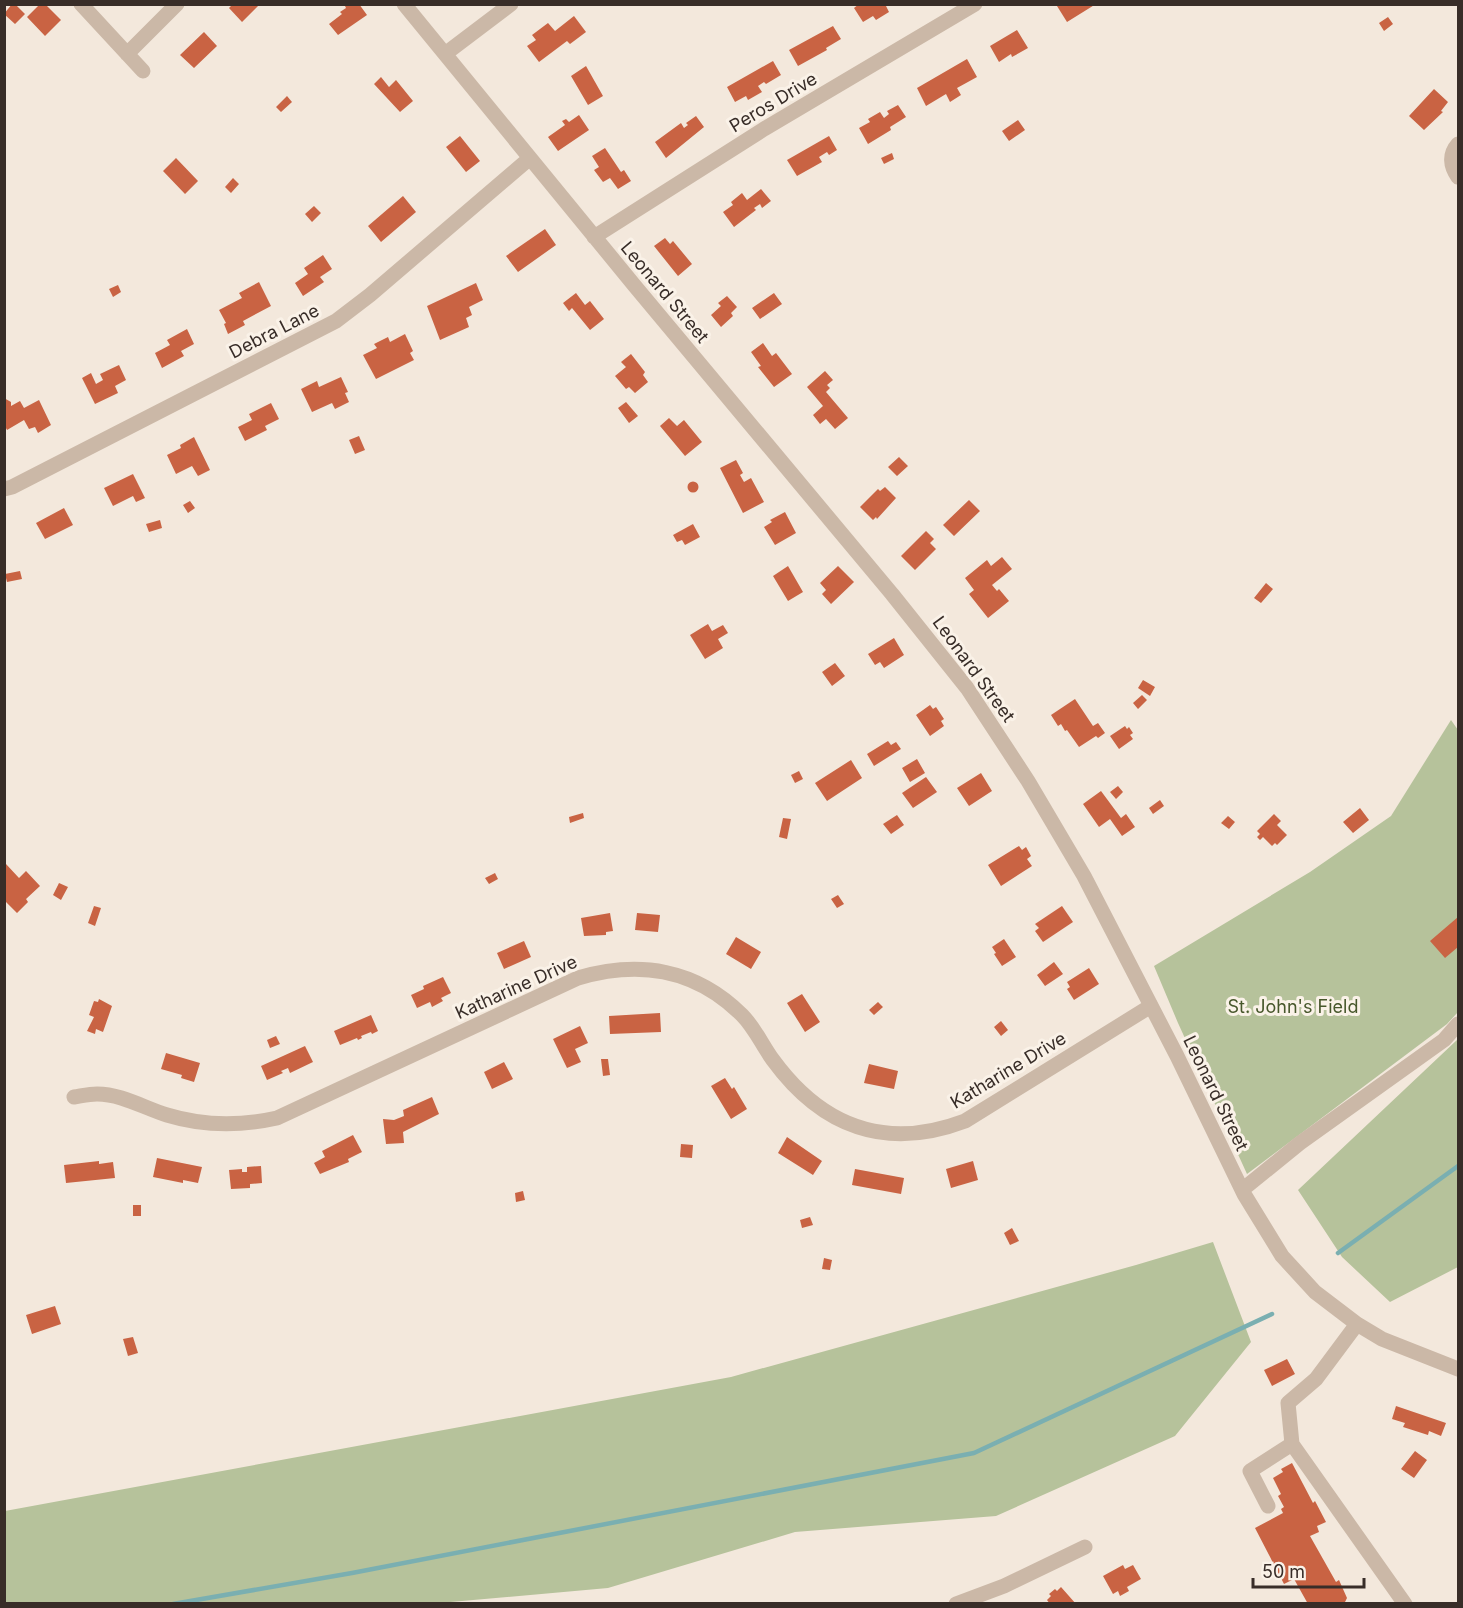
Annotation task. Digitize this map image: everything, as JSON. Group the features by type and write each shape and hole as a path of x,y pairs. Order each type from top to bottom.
{"street":[{"path":"81,4 143,71"},
{"path":"127,54 177,4"},
{"name":"Leonard Street","path":"404,4 594,237 898,601 964,685 1014,759 1066,844 1101,907 1242,1191 1273,1243 1292,1268 1325,1300 1356,1324 1382,1339 1458,1369"},
{"path":"445,54 511,4"},
{"name":"Peros Drive","path":"594,237 764,129 975,4"},
{"path":"1458,144 1454,149 1452,167 1458,177"},
{"name":"Debra Lane","path":"4,489 12,488 336,321 370,295 530,158"},
{"name":"Katharine Drive","path":"74,1097 98,1094 120,1098 166,1115 211,1123 256,1122 277,1118 578,978 610,970 643,969 664,971 685,977 726,1000 744,1017 786,1077 819,1108 858,1127 879,1133 901,1135 944,1129 964,1121 1151,1006"},
{"path":"1242,1191 1300,1143 1444,1040 1458,1024"},
{"path":"1356,1324 1316,1379 1288,1403 1292,1444 1398,1601"},
{"path":"1268,1506 1250,1471 1292,1444"},
{"path":"956,1604 1004,1586 1084,1547"}],"green space":[{"name":"St. John's Field","path":"1451,720 1458,730 1458,1012 1447,1024 1247,1174 1154,966 1310,872 1391,816"},
{"path":"1458,1039 1458,1267 1390,1302 1342,1257 1298,1190"},
{"path":"1213,1242 1251,1342 1175,1436 996,1516 795,1532 608,1588 428,1604 5,1603 5,1511 731,1377"}],"building":[{"path":"12,4 15,4 25,14 15,24 4,14"},
{"path":"40,4 45,4 61,20 45,36 27,17"},
{"path":"233,4 260,4 242,22 229,8"},
{"path":"344,4 359,4 367,15 338,35 329,24 342,14 340,12 346,8"},
{"path":"859,4 888,4 886,6 889,12 876,20 873,16 863,22 854,8"},
{"path":"1059,4 1096,4 1067,22 1057,6"},
{"path":"574,16 586,32 570,44 567,41 539,62 527,46 536,40 532,35 548,23 555,31"},
{"path":"1388,17 1393,24 1384,31 1379,23"},
{"path":"833,26 841,39 826,48 827,50 798,66 789,50"},
{"path":"1017,30 1028,48 1012,57 1011,54 999,62 990,46"},
{"path":"204,32 217,46 194,68 180,55"},
{"path":"967,59 977,77 957,88 961,95 950,102 946,94 926,106 917,88"},
{"path":"773,61 781,75 758,86 762,92 748,100 746,96 735,102 727,87"},
{"path":"586,66 603,96 588,105 571,76"},
{"path":"381,77 389,87 396,80 413,101 400,112 374,84"},
{"path":"1434,89 1448,102 1441,111 1443,112 1424,130 1409,116"},
{"path":"287,96 292,102 281,112 276,107"},
{"path":"898,105 906,117 890,127 891,130 868,144 859,128 870,122 868,119 880,112 884,118 889,114 887,111"},
{"path":"579,115 589,130 558,151 548,137 565,125 562,121 566,119 569,122"},
{"path":"696,116 704,127 666,158 655,142 681,123 684,128 688,125 686,123"},
{"path":"1018,120 1025,130 1009,141 1002,131"},
{"path":"460,136 480,161 466,172 446,147"},
{"path":"829,136 837,150 819,157 822,162 797,176 787,160"},
{"path":"605,148 621,172 624,170 631,181 618,189 610,178 603,182 594,170 599,167 592,156"},
{"path":"892,153 894,159 884,164 881,158"},
{"path":"176,158 198,181 185,194 163,171"},
{"path":"233,178 239,184 231,193 225,187"},
{"path":"761,189 771,201 762,208 760,204 754,208 756,210 734,227 723,212 733,205 731,202 742,193 747,200"},
{"path":"403,196 416,212 381,242 368,226"},
{"path":"314,206 321,213 312,222 305,214"},
{"path":"545,229 556,245 518,272 506,256"},
{"path":"665,238 670,244 673,241 692,264 678,276 654,246"},
{"path":"323,255 332,269 320,277 324,282 303,296 295,283 308,274 304,268"},
{"path":"259,282 271,306 243,321 245,325 228,334 224,324 226,323 219,310 242,298 239,293"},
{"path":"476,283 483,300 469,307 472,315 466,318 469,327 440,340 427,306"},
{"path":"118,285 121,292 113,297 109,289"},
{"path":"576,293 585,305 590,301 604,319 590,330 572,308 569,311 563,303"},
{"path":"774,293 782,304 760,319 752,308"},
{"path":"727,296 737,307 731,313 733,316 721,327 711,315 721,306 718,303"},
{"path":"187,329 194,344 181,351 184,356 162,368 155,353 170,345 167,340"},
{"path":"405,334 413,351 410,353 414,360 376,379 363,355 377,348 374,344 388,337 390,342"},
{"path":"763,343 772,356 776,353 792,374 774,387 758,367 761,366 751,352"},
{"path":"631,354 645,372 643,375 648,382 635,393 629,387 626,389 615,376 626,367 621,362"},
{"path":"119,365 126,380 115,386 118,393 95,404 82,378 91,373 96,384 103,380 100,374"},
{"path":"825,371 833,380 827,385 830,388 826,392 848,418 835,429 826,419 820,424 813,415 823,406 807,387"},
{"path":"341,377 348,392 345,393 349,402 335,409 332,403 312,412 301,389 317,381 319,387"},
{"path":"4,398 11,402 11,406 20,401 24,408 39,400 51,425 38,433 35,427 29,429 24,420 7,430 4,424"},
{"path":"626,402 638,416 629,423 618,408"},
{"path":"271,403 279,419 265,426 267,430 245,441 238,427 252,420 249,414"},
{"path":"669,418 677,426 684,420 702,442 685,456 660,426"},
{"path":"359,436 365,450 355,454 349,440"},
{"path":"194,437 210,470 198,476 192,466 176,474 167,455 181,448 180,445"},
{"path":"899,457 908,466 897,476 888,467"},
{"path":"736,460 743,473 740,475 744,482 751,478 764,502 743,513 720,468"},
{"path":"133,474 145,498 136,502 133,496 113,506 104,488"},
{"path":"693,481 699,487 693,493 687,487"},
{"path":"885,487 896,498 877,519 876,517 873,520 860,507 878,489 880,491"},
{"path":"969,500 980,511 954,536 943,525"},
{"path":"190,501 195,508 188,513 183,505"},
{"path":"64,508 73,525 45,539 36,523"},
{"path":"785,512 796,533 775,545 764,527 772,522 770,520"},
{"path":"160,520 162,528 149,532 146,524"},
{"path":"693,524 700,537 685,545 682,540 677,542 673,535"},
{"path":"926,531 934,539 930,543 936,549 915,570 901,556"},
{"path":"1002,557 1012,569 992,585 997,591 999,589 1009,601 988,618 969,594 974,590 965,578 987,560 991,566"},
{"path":"788,566 803,592 788,601 773,576"},
{"path":"838,566 854,582 831,604 822,594 826,590 820,583"},
{"path":"20,571 22,579 7,582 5,574"},
{"path":"1266,583 1273,589 1261,603 1254,598"},
{"path":"708,624 712,631 723,625 728,633 718,639 723,648 705,659 690,635"},
{"path":"894,638 904,655 884,668 880,662 875,665 868,654"},
{"path":"835,663 845,676 832,686 822,672"},
{"path":"1143,680 1155,687 1150,696 1138,688"},
{"path":"1142,695 1147,700 1138,709 1133,703"},
{"path":"1075,699 1093,726 1098,723 1105,733 1079,747 1067,730 1065,731 1061,724 1058,726 1051,715"},
{"path":"930,705 933,709 936,707 944,719 941,721 944,726 930,736 916,715"},
{"path":"1125,726 1127,729 1129,727 1133,733 1130,735 1133,739 1119,749 1110,736"},
{"path":"888,741 891,745 896,742 901,749 874,766 867,754"},
{"path":"917,759 925,773 910,782 902,768"},
{"path":"851,760 862,778 827,801 815,783"},
{"path":"799,771 803,779 795,783 791,775"},
{"path":"981,773 992,791 969,806 957,788"},
{"path":"926,777 937,792 913,808 902,793"},
{"path":"1118,786 1123,792 1116,799 1110,792"},
{"path":"1101,791 1121,818 1126,814 1135,827 1122,836 1110,819 1099,827 1083,804"},
{"path":"1160,800 1164,806 1153,814 1149,808"},
{"path":"1360,808 1369,820 1353,833 1343,822"},
{"path":"583,813 584,818 570,823 569,817"},
{"path":"1274,814 1281,821 1277,825 1287,835 1277,845 1275,843 1272,846 1263,837 1260,840 1257,837 1260,834 1257,831"},
{"path":"897,815 904,825 891,834 883,824"},
{"path":"1228,816 1235,822 1229,829 1221,823"},
{"path":"783,818 791,819 787,839 779,837"},
{"path":"1019,846 1022,850 1026,847 1031,856 1027,859 1032,866 1001,886 988,865"},
{"path":"6,864 19,878 26,871 40,886 26,899 28,902 17,913 6,902 4,904"},
{"path":"495,873 498,879 489,884 485,878"},
{"path":"59,883 68,887 61,900 53,895"},
{"path":"838,895 844,904 837,908 831,899"},
{"path":"94,906 101,908 95,926 88,923"},
{"path":"1062,906 1073,922 1043,942 1035,931 1039,928 1035,924"},
{"path":"610,913 613,931 606,932 606,935 584,936 581,918"},
{"path":"637,913 660,915 658,932 635,930"},
{"path":"1458,917 1458,947 1445,958 1430,941"},
{"path":"736,937 761,952 751,969 726,954"},
{"path":"1004,939 1016,957 1002,966 992,947"},
{"path":"524,941 531,957 504,969 497,953"},
{"path":"1054,962 1063,974 1045,986 1037,975"},
{"path":"1089,968 1099,984 1074,1000 1067,989 1070,987 1067,982"},
{"path":"443,977 451,993 441,998 443,1001 432,1007 430,1002 417,1008 411,995 424,989 423,986"},
{"path":"802,994 820,1022 805,1032 787,1003"},
{"path":"99,999 112,1006 103,1032 96,1029 95,1034 87,1031 94,1017 89,1015 94,1001 98,1002"},
{"path":"878,1002 883,1007 874,1015 869,1010"},
{"path":"660,1013 661,1032 610,1034 609,1016"},
{"path":"371,1015 378,1031 340,1045 334,1031"},
{"path":"1001,1021 1008,1030 1001,1036 994,1027"},
{"path":"580,1026 588,1043 575,1049 581,1062 567,1068 553,1039"},
{"path":"276,1036 280,1044 270,1048 267,1040"},
{"path":"305,1046 313,1062 290,1073 288,1068 281,1071 283,1073 267,1080 261,1066"},
{"path":"166,1053 200,1063 194,1082 181,1078 182,1075 161,1069"},
{"path":"601,1059 608,1059 610,1075 603,1076"},
{"path":"504,1062 513,1079 492,1089 484,1072"},
{"path":"869,1064 898,1071 894,1089 864,1083"},
{"path":"725,1078 732,1089 734,1087 747,1109 731,1119 711,1086"},
{"path":"432,1097 439,1114 403,1132 404,1143 386,1144 383,1119 394,1120 404,1116 403,1110"},
{"path":"353,1135 362,1152 348,1159 349,1162 320,1174 314,1163 325,1157 322,1151"},
{"path":"787,1137 822,1161 813,1175 778,1153"},
{"path":"681,1144 693,1145 692,1158 680,1157"},
{"path":"157,1158 202,1167 198,1183 183,1180 183,1183 153,1177"},
{"path":"99,1161 99,1164 113,1162 115,1178 66,1183 64,1165"},
{"path":"973,1161 978,1180 951,1188 946,1169"},
{"path":"261,1166 262,1183 250,1184 250,1188 231,1189 229,1170 242,1169 242,1172 247,1172 247,1167"},
{"path":"855,1169 904,1178 901,1194 852,1185"},
{"path":"523,1191 525,1200 516,1202 515,1193"},
{"path":"133,1205 141,1205 141,1216 133,1216"},
{"path":"810,1217 813,1225 802,1228 800,1220"},
{"path":"1012,1228 1019,1241 1010,1245 1004,1233"},
{"path":"824,1258 832,1260 830,1270 822,1269"},
{"path":"55,1306 61,1324 32,1334 26,1315"},
{"path":"133,1337 138,1353 128,1356 123,1339"},
{"path":"1287,1359 1295,1374 1272,1386 1264,1370"},
{"path":"1396,1406 1446,1423 1441,1436 1429,1431 1428,1435 1403,1427 1405,1423 1392,1419"},
{"path":"1415,1451 1427,1460 1414,1478 1401,1469"},
{"path":"1292,1463 1326,1522 1317,1526 1319,1532 1310,1536 1336,1582 1339,1580 1347,1598 1344,1604 1308,1604 1294,1579 1284,1584 1255,1528 1283,1513 1281,1509 1284,1507 1278,1496 1281,1494 1273,1478 1283,1472 1281,1469"},
{"path":"1123,1565 1125,1569 1133,1565 1141,1579 1127,1587 1129,1591 1120,1596 1118,1591 1113,1594 1103,1576"},
{"path":"1061,1587 1076,1604 1050,1604 1047,1600 1051,1596 1049,1594"}],"waterway":[{"path":"1338,1253 1458,1166"},
{"path":"173,1604 352,1573 974,1453 1272,1314"}]}
